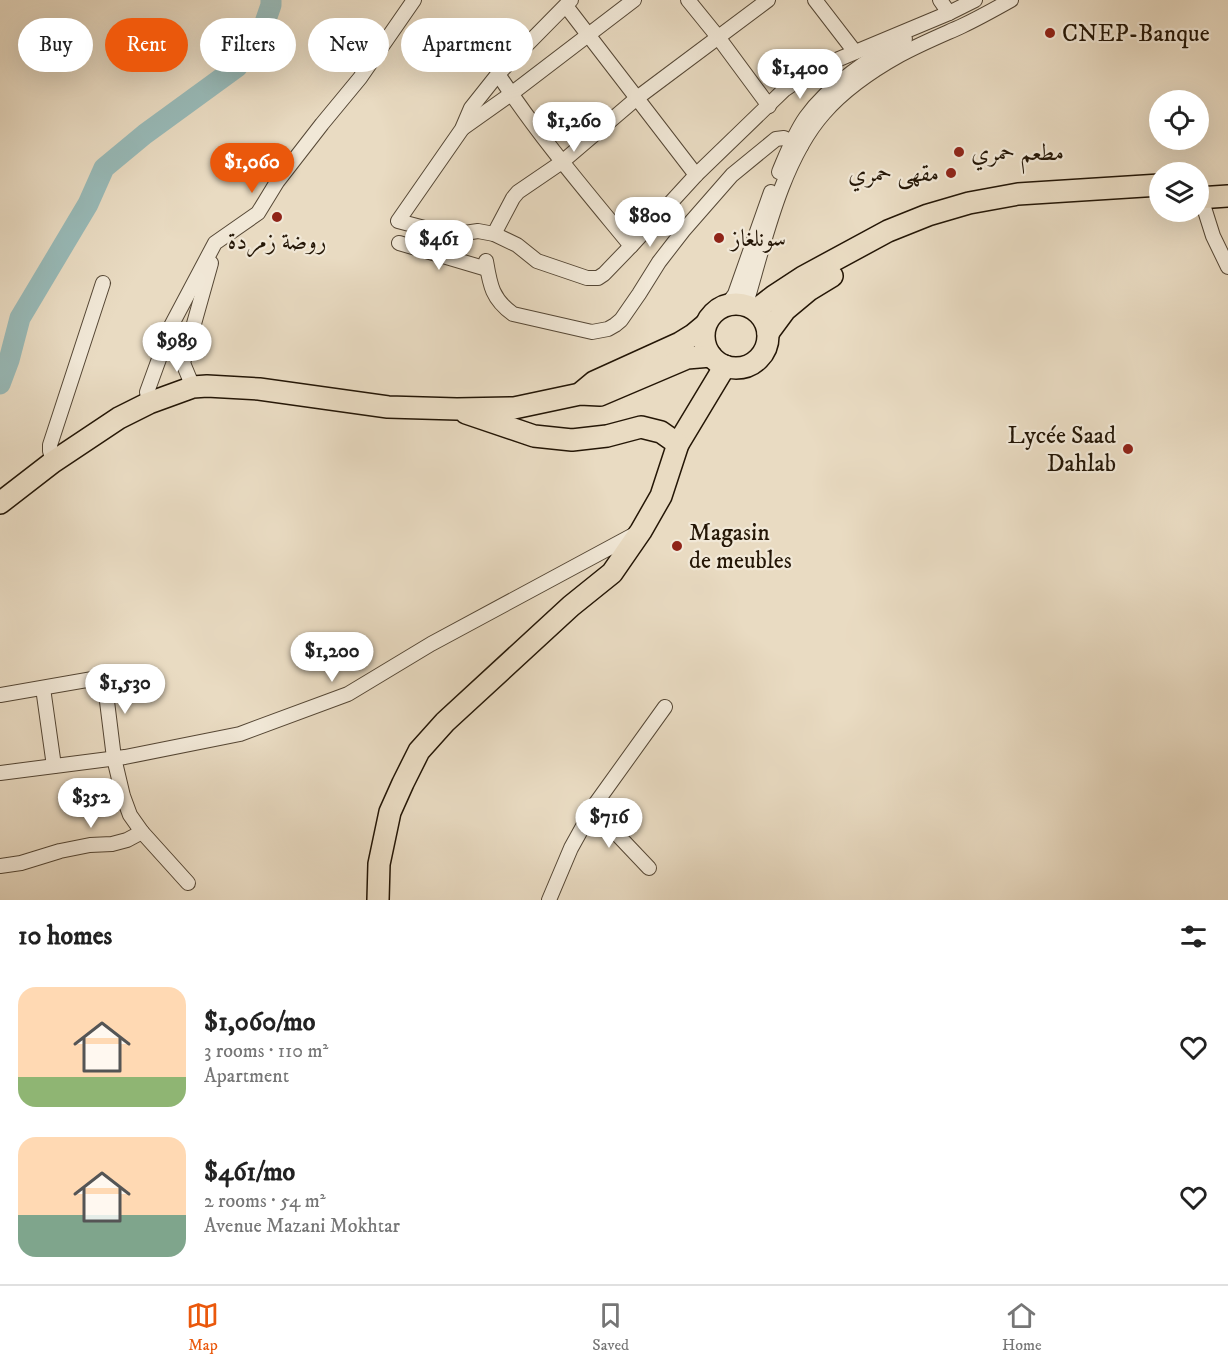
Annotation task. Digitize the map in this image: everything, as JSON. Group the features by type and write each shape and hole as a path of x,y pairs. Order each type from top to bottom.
{"main road":[{"path":"1209,190 1228,183"},
{"path":"753,308 814,271 888,231 928,215 969,203 1018,194 1149,186"},
{"path":"1209,194 1228,196"},
{"path":"768,333 785,310 809,290 858,259 901,238 986,211 1031,204 1149,199"},
{"path":"0,503 53,462 119,418 157,400 193,387 259,388 388,407 514,408 580,394 600,395 687,358 718,361 734,368 743,367 752,364 764,351 768,333 766,324 753,308 735,303 727,305 718,309 705,325 680,343 594,382 580,394"},
{"path":"705,325 704,342 707,350 718,361"},
{"path":"378,900 379,864 390,812 419,751 445,722 571,606 612,573 641,531 661,496 678,444 718,361"},
{"path":"457,409 534,436 572,440 607,436 641,427 661,432 678,444"}],"street":[{"path":"157,400 162,381 162,353 171,326 215,243 258,213 277,182 360,78 414,0"},
{"path":"462,129 634,0"},
{"path":"688,0 769,106"},
{"path":"494,234 518,192 562,162 637,98 768,0"},
{"path":"815,0 855,52"},
{"path":"940,0 949,13"},
{"path":"696,175 588,35 568,3 498,74 471,108 462,129 398,220 451,235 478,231 494,234 517,245 537,261 587,278 598,278 631,246 696,175 784,90 815,69 975,0"},
{"path":"727,305 735,294 762,216 807,116 838,84 893,45 985,0"},
{"path":"753,308 748,297 796,144 845,92 873,71 934,37 964,25 1011,0"},
{"path":"498,74 562,162 631,246"},
{"path":"399,243 486,265 493,294 498,302 513,314 592,332 608,329 621,320 659,262 732,174 776,139 782,138 796,144"},
{"path":"1208,222 1228,267"},
{"path":"193,387 183,363 215,243"},
{"path":"53,462 50,445 103,283"},
{"path":"0,773 114,759 240,734 348,694 431,644 641,531"},
{"path":"0,695 104,677 114,759 130,815 188,884"},
{"path":"43,688 54,766"},
{"path":"549,900 571,848 593,808 665,707"},
{"path":"593,808 649,868"},
{"path":"0,866 21,863 90,845 112,844 127,840 142,832"}],"waterway":[{"path":"0,384 20,318 88,204 104,168 145,134 237,67 261,34 271,0"}],"place":[{"name":"CNEP-Banque","path":"1050,33"},
{"name":"مطعم حمري","path":"959,152"},
{"name":"مقهى حمري","path":"951,173"},
{"name":"روضة زمردة","path":"277,217"},
{"name":"سونلغاز","path":"719,238"},
{"name":"Lycée Saad Dahlab","path":"1128,449"},
{"name":"Magasin de meubles","path":"677,546"}]}
